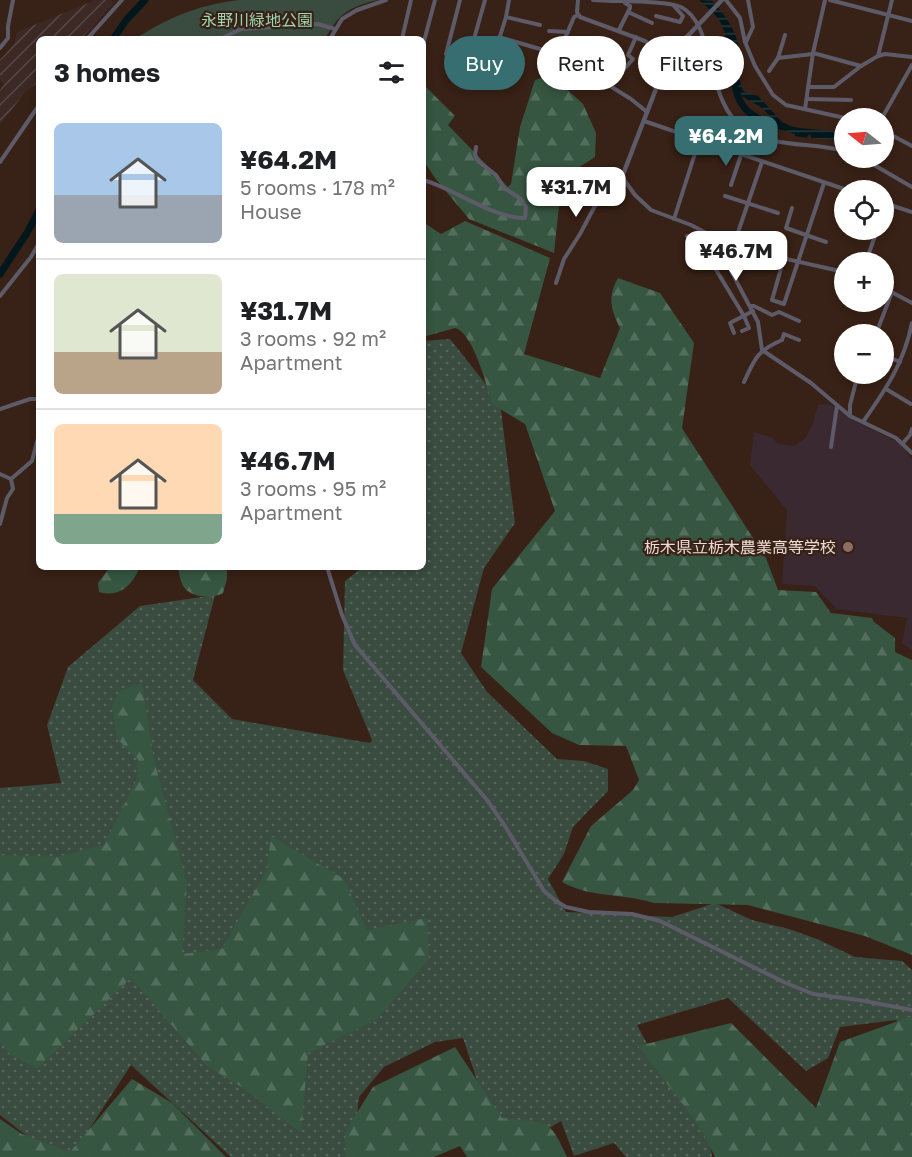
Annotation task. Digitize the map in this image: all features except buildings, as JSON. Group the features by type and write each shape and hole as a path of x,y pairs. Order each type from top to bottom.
{"street":[{"path":"0,48 8,38 13,0"},
{"path":"90,36 122,0"},
{"path":"332,36 342,19 386,0"},
{"path":"403,36 411,0"},
{"path":"425,36 435,0"},
{"path":"460,0 446,54 470,53 485,0"},
{"path":"501,36 509,0"},
{"path":"578,0 578,15"},
{"path":"593,0 681,7 691,15 698,27 719,94 736,123 763,138 834,149"},
{"path":"690,36 724,0 740,18 745,42 759,74 773,95 786,105 834,116"},
{"path":"745,42 753,27 748,0"},
{"path":"805,109 813,54 825,0"},
{"path":"830,0 912,21"},
{"path":"878,56 892,0"},
{"path":"619,30 630,6 624,2"},
{"path":"656,16 680,22 682,16 673,5"},
{"path":"628,12 652,23"},
{"path":"578,15 583,19 636,37 628,55 633,59 626,67"},
{"path":"566,36 574,17 578,15"},
{"path":"506,17 540,25"},
{"path":"226,36 241,29 318,24 335,29"},
{"path":"549,30 568,32"},
{"path":"770,71 778,58 785,34"},
{"path":"778,58 813,54 861,66"},
{"path":"808,87 834,87 878,56 885,54 912,57"},
{"path":"888,108 912,65"},
{"path":"616,90 648,113"},
{"path":"622,177 656,90"},
{"path":"807,99 851,100"},
{"path":"0,162 36,109"},
{"path":"644,121 834,186"},
{"path":"894,136 912,146"},
{"path":"674,219 699,141"},
{"path":"426,181 474,204 525,218 526,207 521,199 504,188 496,175 478,161 475,155 476,147"},
{"path":"731,185 741,155"},
{"path":"733,247 762,162"},
{"path":"879,168 912,187"},
{"path":"622,177 643,204 733,247 834,270"},
{"path":"556,283 564,259 605,187 614,179 622,177"},
{"path":"784,258 772,300 784,304 824,183"},
{"path":"725,196 778,213"},
{"path":"894,206 912,212"},
{"path":"792,208 786,228 826,242"},
{"path":"701,245 711,235"},
{"path":"711,235 753,311 760,331 762,350"},
{"path":"687,236 701,245 744,316 749,328 742,331"},
{"path":"0,296 36,248"},
{"path":"894,293 912,303"},
{"path":"750,306 772,315 779,312 799,321"},
{"path":"734,333 730,323 753,311"},
{"path":"862,422 886,389 900,362 912,323"},
{"path":"744,382 750,367 762,350 782,340 784,334 799,340"},
{"path":"762,350 805,378 850,417 903,443 912,453"},
{"path":"894,359 900,362"},
{"path":"850,417 850,405 855,384"},
{"path":"886,389 911,404"},
{"path":"0,409 36,399"},
{"path":"831,447 837,405"},
{"path":"903,443 912,429"},
{"path":"11,479 32,461 36,446"},
{"path":"0,474 11,479"},
{"path":"0,524 7,498 13,489 11,479"},
{"path":"328,570 342,615 355,645 487,800 506,826 539,884 556,902 566,907 589,912 632,914 660,921 813,994 912,1010"}],"shaded area":[{"path":"96,0 111,0 114,3 84,36 36,36 36,84 26,91 0,125 0,90 4,84 0,80 0,60 14,44 17,32"},
{"name":"栃木県立栃木農業高等学校","path":"830,404 855,421 901,444 912,460 912,650 902,643 907,618 836,609 815,586 782,584 787,510 750,465 754,432 773,438 778,444 794,446 806,437 818,405"}],"green space":[{"name":"永野川緑地公園","path":"238,0 378,0 359,5 346,12 327,36 140,36 184,13 209,5"},
{"path":"537,79 537,90 568,90 583,104 596,133 595,157 562,178 554,253 469,219 435,178 426,164 426,87 455,116 448,125 508,187 511,184 520,127"},
{"path":"465,221 550,258 524,354 600,378 620,328 614,315 611,297 618,278 660,293 694,343 682,428 766,558 778,590 816,592 831,613 872,618 895,638 895,652 912,660 912,955 865,936 748,905 654,903 584,891 562,882 591,826 633,790 639,780 626,746 579,745 552,733 481,667 492,589 555,511 525,424 492,404 483,374 468,339 455,328 426,336 426,224 441,234"},
{"path":"450,339 500,402 515,523 484,568 461,653 487,692 557,759 584,761 608,769 608,791 573,827 564,854 548,879 566,912 672,917 715,903 752,920 817,939 855,957 902,961 912,970 912,1032 896,1020 840,1027 828,1058 806,1071 728,998 637,1025 658,1064 709,1134 712,1157 626,1157 614,1143 574,1156 561,1121 531,1139 492,1126 463,1038 435,1042 384,1067 359,1097 353,1157 231,1157 131,1065 73,1154 33,1141 0,1115 0,788 61,783 47,725 68,667 140,606 215,595 193,680 232,719 370,743 372,740 343,670 345,581 359,570 426,570 426,341"},
{"path":"108,570 138,570 129,584 113,593 99,592 98,583"},
{"path":"178,570 227,570 223,593 219,595 208,597 191,593 186,590"},
{"path":"142,683 154,760 187,883 182,954 222,949 267,869 271,836 344,879 367,930 427,918 429,959 376,1020 308,1053 301,1133 240,1086 207,1066 131,978 37,1069 10,1054 0,1042 0,855 57,857 104,845 137,779 138,759 117,739 112,705 119,691"},
{"path":"912,1016 912,1157 715,1157 690,1113 638,1046 731,1023 816,1108 840,1042"},
{"path":"455,1047 502,1118 537,1122 550,1127 567,1157 467,1157 460,1146 434,1157 346,1157 345,1132 373,1087"},
{"path":"132,1079 172,1103 226,1157 0,1157 0,1119 22,1134 70,1152"}],"water":[{"path":"699,0 712,1 726,17 735,36 726,36 721,23"},
{"path":"738,90 758,96 783,123 790,126 834,131 834,140 811,138 811,135 807,138 795,136"}],"waterway":[{"path":"115,36 145,0"},
{"path":"736,90 739,99 749,113 785,127"},
{"path":"0,274 36,216"}],"place":[{"name":"栃木県立栃木農業高等学校","path":"848,547"}]}
